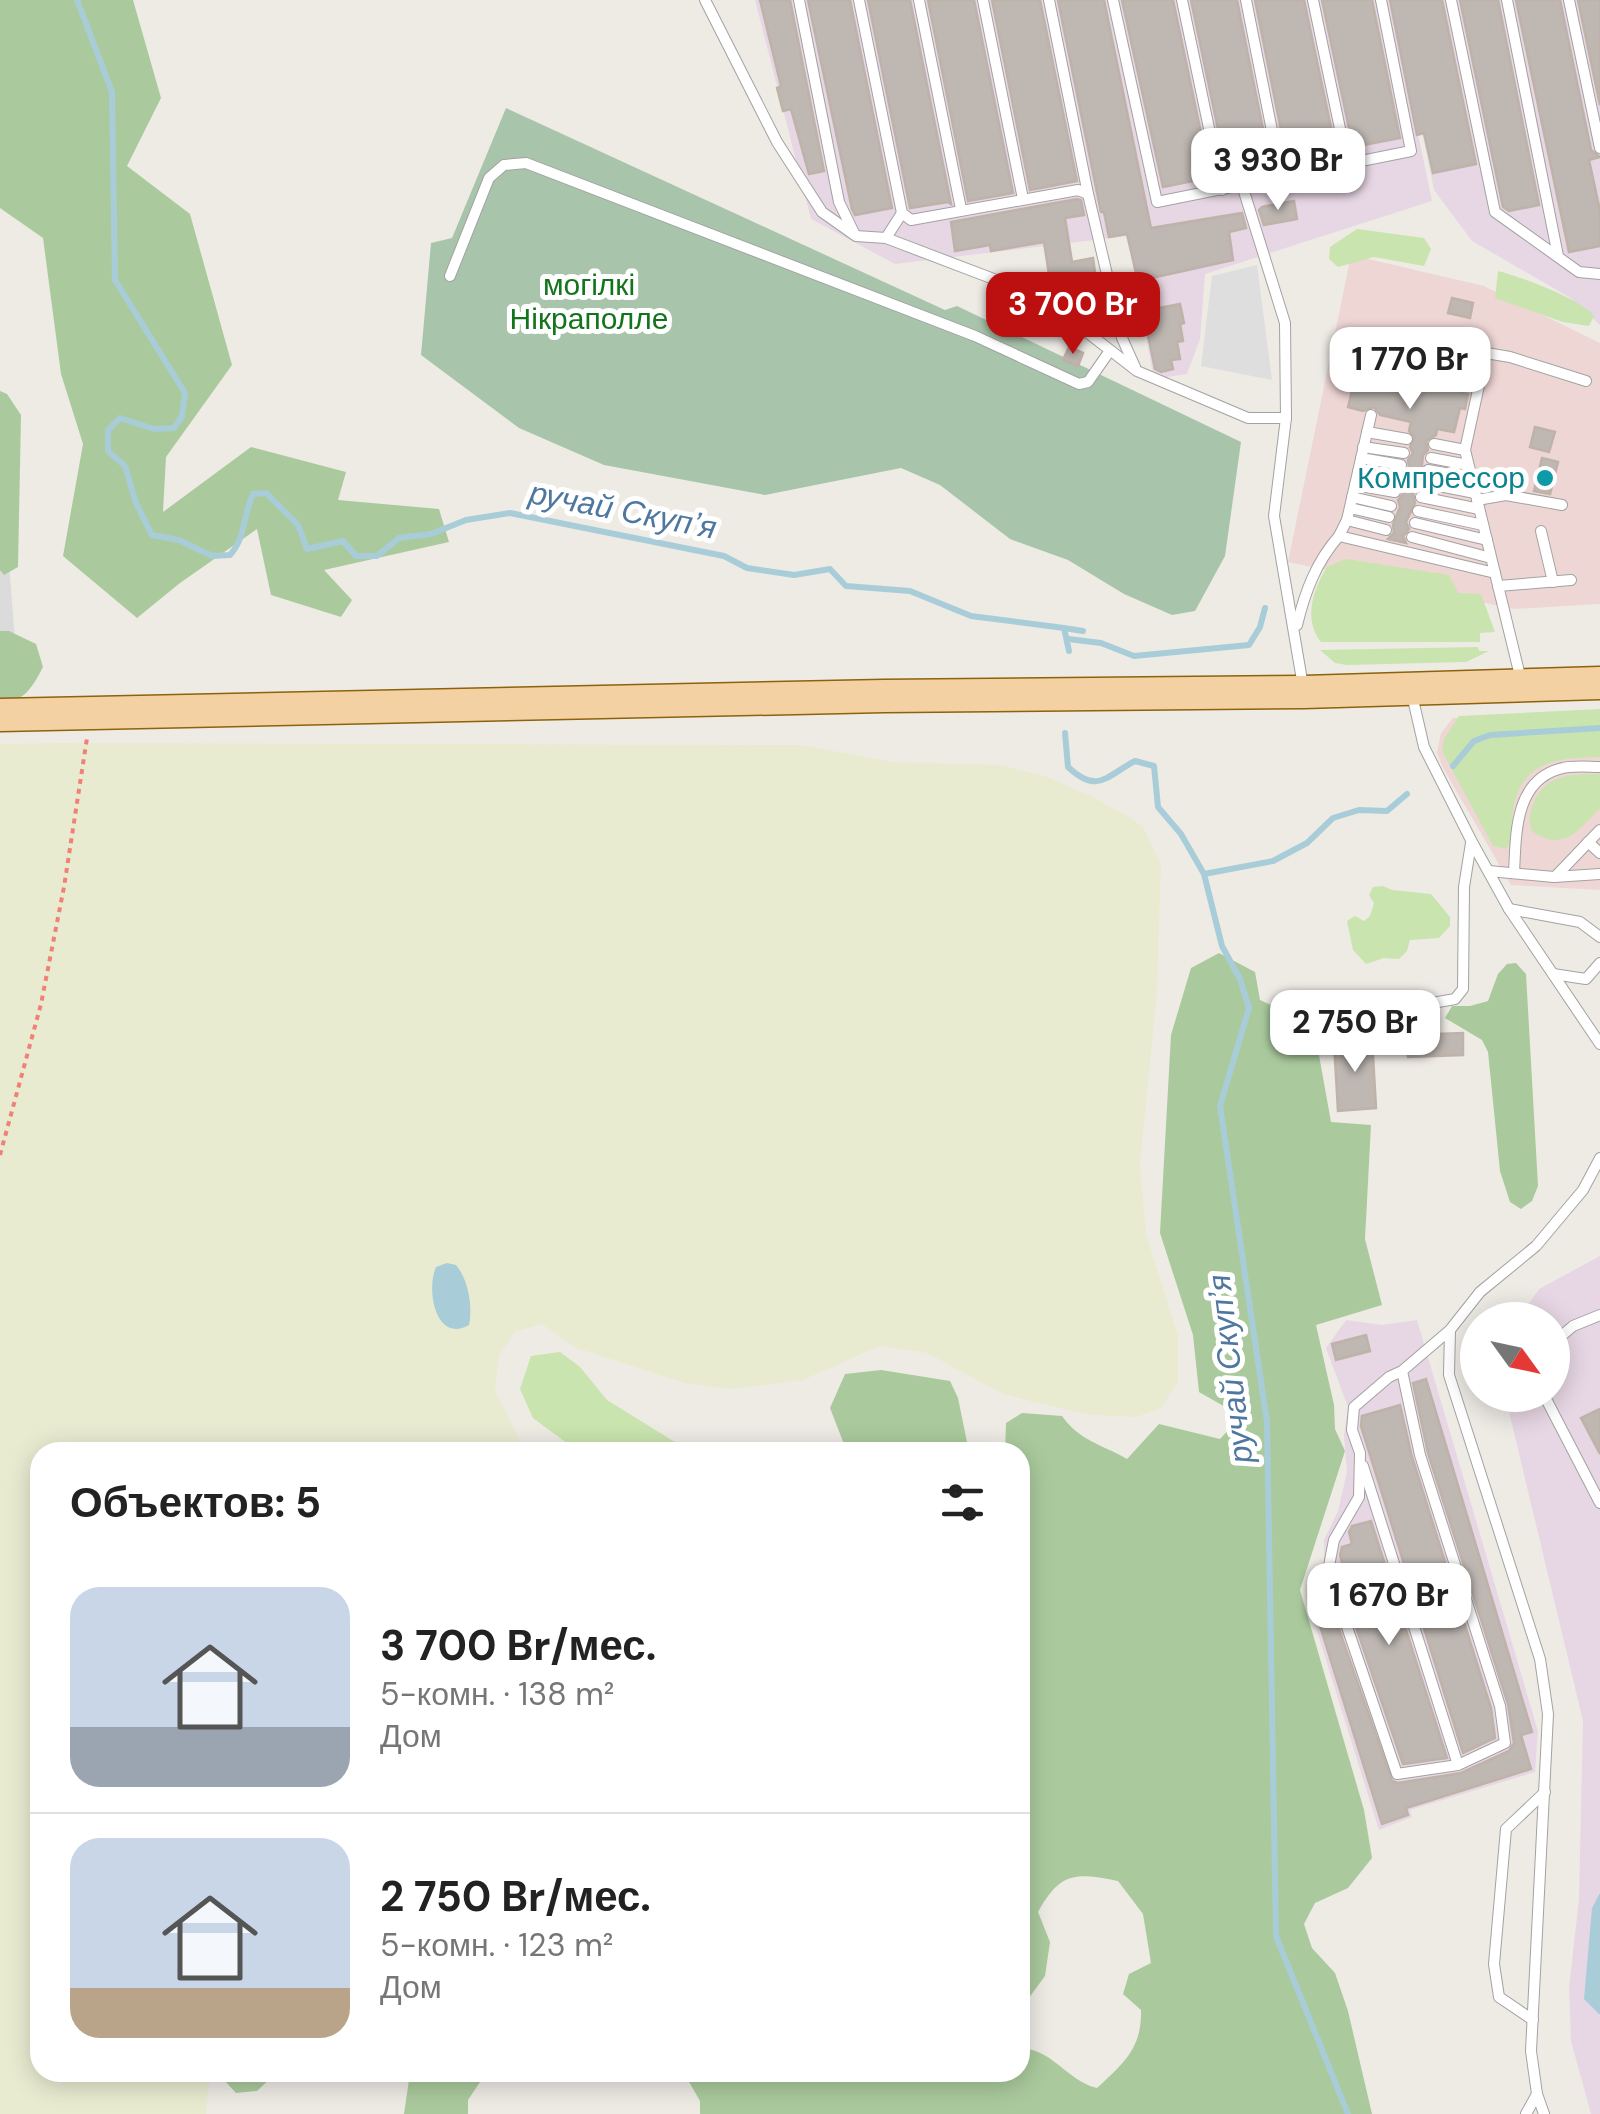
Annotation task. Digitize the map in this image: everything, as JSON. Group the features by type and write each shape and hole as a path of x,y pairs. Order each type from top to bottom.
{"main road":[{"path":"0,715 884,696 1304,692 1600,683"}],"lane":[{"path":"705,0 777,142 822,212 856,236 886,238 1012,286 1060,312 1137,372 1248,418 1286,418"},
{"path":"799,0 839,202 856,236"},
{"path":"859,0 902,213 911,220 1078,190 1088,194"},
{"path":"919,0 961,208"},
{"path":"983,0 1023,199"},
{"path":"1049,0 1122,338 1137,372"},
{"path":"1113,0 1157,202 1411,151 1381,0"},
{"path":"1182,0 1222,190"},
{"path":"1246,0 1281,176"},
{"path":"1314,0 1346,162"},
{"path":"1451,0 1495,212 1579,272 1600,274"},
{"path":"1507,0 1558,257"},
{"path":"1568,0 1600,148"},
{"path":"450,276 489,178 504,165 526,164 975,336 1079,384 1088,382 1108,352"},
{"path":"1242,186 1286,323 1286,418 1274,516 1304,692"},
{"path":"886,238 902,213"},
{"path":"1522,685 1465,450 1486,354 1510,356 1586,380"},
{"path":"1296,631 1303,599 1322,555 1339,536 1349,508 1371,416"},
{"path":"1367,432 1407,439"},
{"path":"1434,444 1465,450"},
{"path":"1362,452 1402,459"},
{"path":"1468,464 1429,464 1472,478"},
{"path":"1358,472 1398,479"},
{"path":"1424,483 1477,500"},
{"path":"1355,485 1394,492"},
{"path":"1421,497 1477,500 1506,495 1562,505"},
{"path":"1349,508 1390,511"},
{"path":"1349,508 1386,530"},
{"path":"1483,525 1416,517 1487,540"},
{"path":"1541,531 1553,582"},
{"path":"1339,536 1495,574"},
{"path":"1412,537 1491,558"},
{"path":"1498,586 1571,580"},
{"path":"1410,688 1424,747 1472,842 1509,909 1600,1044"},
{"path":"1514,874 1517,818 1530,790 1543,776 1562,768 1600,767"},
{"path":"1554,878 1600,830"},
{"path":"1384,1032 1388,1011 1455,999 1463,989 1464,887 1472,842"},
{"path":"1588,842 1600,854"},
{"path":"1488,871 1554,878 1600,874"},
{"path":"1509,909 1580,922 1600,937"},
{"path":"1554,974 1586,979 1600,963"},
{"path":"1458,1765 1352,1430 1354,1408 1450,1330 1480,1292 1536,1246 1583,1190 1600,1158"},
{"path":"1570,1329 1600,1315"},
{"path":"1450,1330 1450,1375 1540,1659 1548,1714 1531,2051 1544,2114"},
{"path":"1360,1453 1359,1497 1334,1540 1328,1571 1397,1774 1458,1765 1506,1743 1500,1706 1420,1456 1402,1371"},
{"path":"1553,1412 1600,1502"},
{"path":"1533,2020 1499,1998 1494,1964 1506,1829 1546,1792"},
{"path":"1526,2114 1537,2094"}],"path":[{"path":"0,1155 41,1004 64,887 88,746 84,714"}],"shaded area":[{"path":"755,0 1390,0 1432,201 1205,274 1200,339 1187,374 1154,379 1127,236 895,264 811,219"},
{"path":"1395,0 1600,0 1600,325 1569,297 1472,241 1434,190"},
{"path":"1351,255 1484,286 1600,343 1600,604 1514,609 1288,562"},
{"path":"1257,265 1272,380 1201,366 1212,276"},
{"path":"0,449 22,728 0,728"},
{"path":"1600,711 1600,890 1511,885 1442,766 1437,752 1441,733 1453,718"},
{"path":"1600,1256 1600,2114 1591,2114 1571,2041 1569,1988 1579,1899 1583,1721 1509,1412 1570,1412 1570,1302 1530,1302 1539,1289"},
{"path":"1346,1320 1382,1325 1417,1320 1538,1731 1535,1772 1410,1810 1412,1817 1379,1830 1306,1596 1324,1569 1324,1540 1338,1511 1347,1472 1344,1435 1348,1407 1326,1348"}],"green space":[{"path":"0,0 133,0 161,98 127,166 190,214 232,365 166,457 163,512 251,447 346,472 338,500 439,509 449,542 324,570 352,600 341,617 271,595 257,529 137,618 63,556 83,444 61,374 43,238 0,208"},
{"name":"могілкі Нікраполле","path":"506,108 945,310 957,306 1241,442 1225,556 1195,611 1172,615 1124,594 1068,560 1010,539 940,485 901,468 765,495 604,465 519,428 421,355 431,243 452,238"},
{"path":"1357,229 1424,238 1431,249 1424,266 1374,257 1338,267 1329,259 1330,247"},
{"path":"1498,271 1535,283 1587,309 1594,316 1589,326 1563,322 1495,298"},
{"path":"0,391 7,394 21,415 18,567 4,575 0,570"},
{"path":"1346,559 1449,575 1458,593 1481,594 1495,632 1480,633 1480,642 1321,642 1312,624 1314,595 1327,567"},
{"path":"0,631 9,631 36,644 43,667 22,697 0,703"},
{"path":"1478,647 1479,651 1489,651 1466,662 1347,665 1335,663 1320,650"},
{"path":"1600,709 1600,757 1557,761 1533,772 1517,793 1509,845 1506,849 1493,846 1442,751 1444,739 1459,716"},
{"path":"0,744 801,745 893,762 1001,765 1045,776 1128,816 1143,827 1161,864 1157,992 1140,1164 1146,1234 1178,1336 1178,1382 1161,1408 1137,1417 1092,1415 1037,1403 1001,1393 927,1353 880,1346 803,1380 731,1389 688,1384 576,1348 542,1324 515,1332 499,1355 495,1391 521,1442 30,1442 30,2082 209,2082 206,2114 0,2114"},
{"path":"1600,774 1600,808 1577,831 1553,840 1532,831 1531,810 1550,782 1568,776"},
{"path":"1373,887 1431,894 1450,917 1450,926 1439,938 1410,940 1399,959 1384,958 1366,964 1353,950 1347,921 1355,916 1364,921 1370,916 1374,903 1369,895"},
{"path":"1219,953 1255,972 1260,1000 1280,1009 1281,1036 1299,1042 1314,1024 1344,1022 1351,1035 1317,1044 1331,1122 1371,1125 1365,1239 1382,1305 1316,1325 1334,1405 1335,1429 1345,1451 1300,1590 1364,1810 1372,1858 1348,1888 1315,1903 1304,1924 1312,1948 1335,1973 1372,2114 700,2114 700,2101 689,2082 1030,2082 1030,2050 1097,2088 1135,2045 1141,2010 1123,1994 1129,1974 1151,1963 1143,1914 1118,1881 1071,1878 1046,1899 1038,1912 1050,1942 1045,1976 1030,1996 1030,1442 1005,1442 1006,1423 1022,1413 1062,1416 1084,1437 1127,1459 1159,1424 1220,1439 1235,1423 1227,1408 1199,1392 1193,1335 1160,1233 1171,1035 1191,968"},
{"path":"1516,963 1526,974 1538,1186 1532,1201 1521,1209 1510,1202 1500,1171 1488,1052 1482,1040 1445,1018 1452,1006 1488,1001 1498,974 1507,964"},
{"path":"560,1352 580,1367 607,1400 675,1442 565,1442 533,1418 520,1389 531,1356"},
{"path":"881,1370 950,1381 958,1398 967,1442 843,1442 830,1408 845,1374"},
{"path":"226,2082 266,2082 257,2091 236,2093"},
{"path":"409,2082 480,2082 468,2100 468,2114 404,2114"}],"water":[{"path":"456,1265 460,1271 470,1301 469,1325 457,1329 441,1321 433,1300 436,1267"},
{"path":"1600,1893 1599,2014 1584,1999 1592,1908"}],"building":[{"path":"760,0 790,0 824,171 809,174 791,109 783,111 777,88 781,86"},
{"path":"808,0 850,0 892,208 855,215 852,209"},
{"path":"868,0 910,0 951,204 910,208"},
{"path":"928,0 974,0 1013,193 968,201"},
{"path":"992,0 1040,0 1077,181 1030,190"},
{"path":"1058,0 1104,0 1151,228 1242,213 1246,228 1229,232 1233,260 1138,281 1127,234 1109,237 1101,212"},
{"path":"1122,0 1173,0 1210,176 1207,178 1163,187"},
{"path":"1191,0 1237,0 1270,164 1227,172"},
{"path":"1255,0 1304,0 1336,151 1287,160"},
{"path":"1322,0 1372,0 1400,138 1353,147"},
{"path":"1390,0 1442,0 1476,164 1433,173 1424,133 1417,135"},
{"path":"1460,0 1498,0 1539,205 1509,211 1503,207"},
{"path":"1516,0 1560,0 1591,150 1600,157 1589,160 1600,211 1600,246 1569,252"},
{"path":"1578,0 1600,0 1600,105"},
{"path":"1081,200 1084,215 1065,218 1072,262 1093,258 1096,280 1051,287 1044,242 991,251 990,245 955,251 951,222"},
{"path":"1294,201 1297,219 1264,225 1259,210 1262,207"},
{"path":"1452,298 1473,303 1470,318 1448,313"},
{"path":"1180,304 1184,323 1180,324 1183,341 1177,342 1180,359 1171,360 1173,369 1161,372 1155,369 1143,311"},
{"path":"1069,347 1083,353 1078,366 1063,360"},
{"path":"1361,355 1419,369 1422,358 1440,362 1438,372 1466,379 1462,393 1468,394 1465,409 1460,408 1454,432 1437,429 1436,435 1426,441 1428,450 1416,480 1418,489 1413,494 1415,503 1406,522 1409,529 1403,536 1406,543 1388,539 1394,533 1398,500 1407,480 1404,473 1409,467 1415,437 1409,431 1411,422 1380,415 1374,407 1363,411 1348,407"},
{"path":"1535,427 1555,432 1549,452 1530,447"},
{"name":"Компрессор","path":"1542,458 1558,462 1550,494 1534,491"},
{"path":"1463,1033 1463,1055 1408,1057 1407,1035"},
{"path":"1372,1039 1376,1108 1338,1111 1334,1042"},
{"path":"1366,1335 1370,1351 1336,1360 1332,1344"},
{"path":"1426,1379 1532,1732 1521,1735 1531,1769 1406,1808 1408,1815 1382,1824 1311,1597 1326,1592 1392,1781 1461,1773 1509,1751 1514,1743 1508,1704 1428,1453 1413,1383"},
{"path":"1400,1405 1412,1457 1491,1708 1495,1738 1463,1753 1361,1426 1362,1416"},
{"path":"1600,1409 1600,1454 1581,1418"},
{"path":"1371,1521 1447,1758 1403,1764 1342,1586 1348,1585 1340,1555 1342,1547 1352,1544 1352,1526"}],"waterway":[{"name":"ручай Скупʼя","path":"77,0 112,92 115,280 185,393 182,416 174,428 154,429 120,418 108,430 108,451 125,466 136,503 152,535 179,540 212,556 230,555 239,541 253,494 266,493 298,525 307,549 343,541 356,556 377,556 399,538 431,534 466,520 510,513 724,556 747,568 794,575 830,569 846,586 910,591 971,616 1064,628 1069,651"},
{"path":"1068,639 1101,643 1134,656 1249,645 1265,608"},
{"path":"1064,628 1083,631"},
{"path":"1453,766 1474,741 1490,735 1600,728"},
{"name":"ручай Скупʼя","path":"1065,733 1068,767 1087,780 1102,780 1135,761 1154,766 1158,807 1181,834 1204,874 1222,946 1240,979 1249,1008 1220,1106 1267,1422 1276,1936 1348,2114"},
{"path":"1204,874 1273,861 1307,843 1333,818 1359,810 1387,811 1407,794"}],"place":[{"name":"Компрессор","path":"1545,478"}]}
